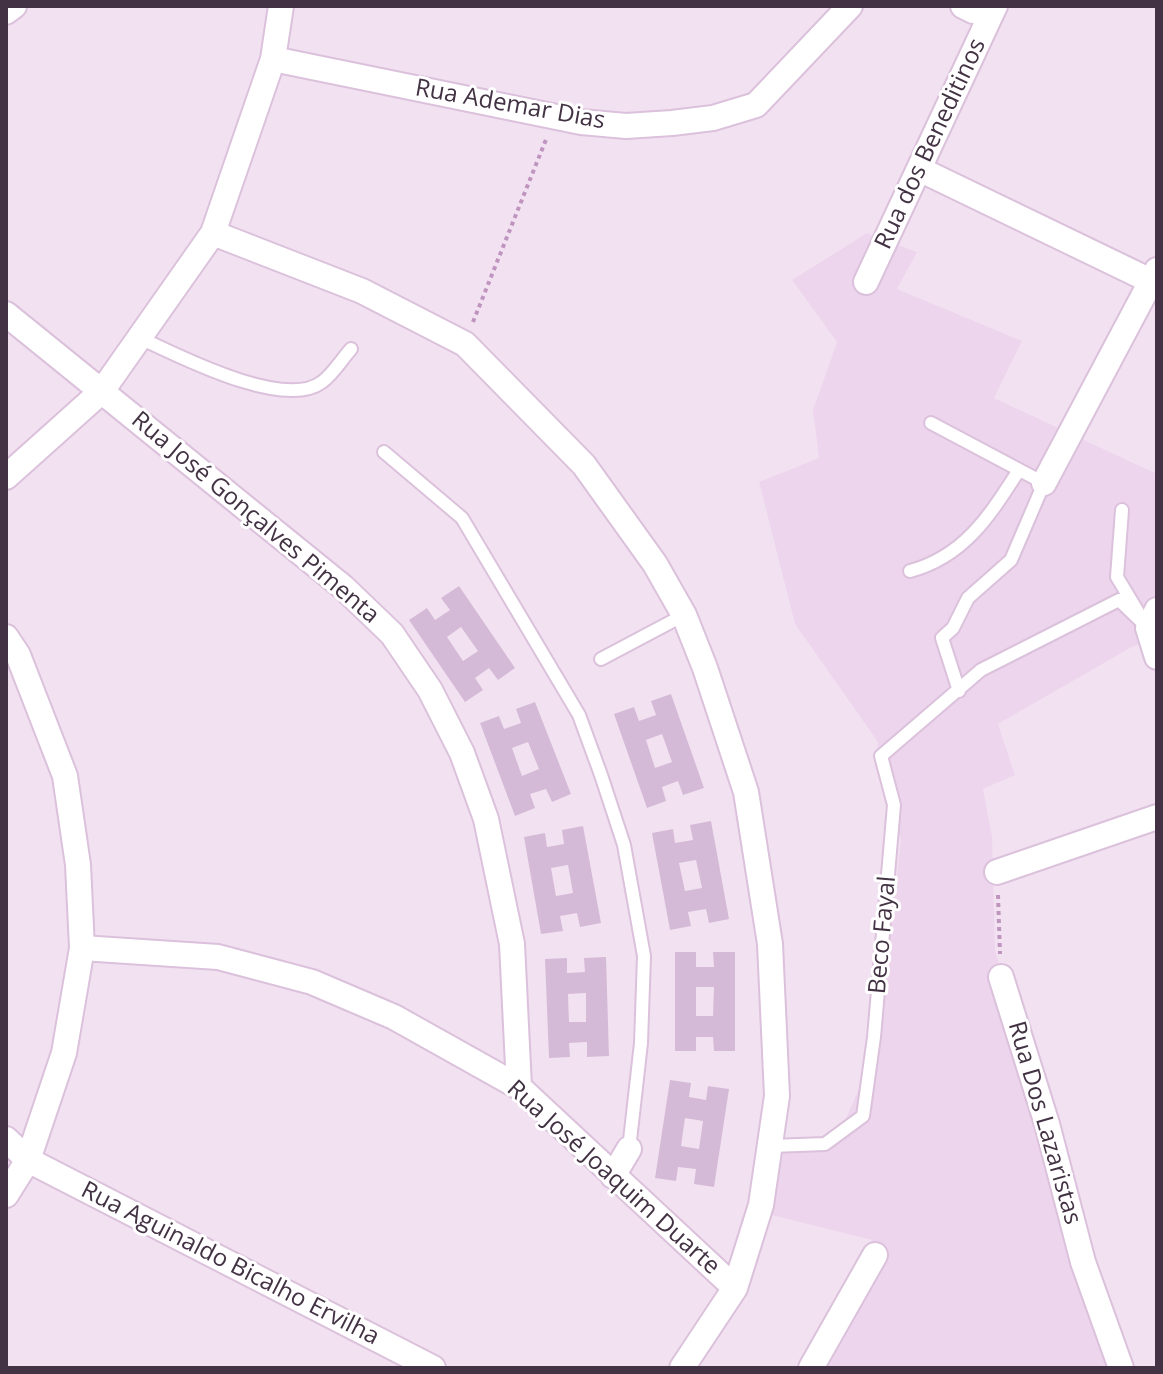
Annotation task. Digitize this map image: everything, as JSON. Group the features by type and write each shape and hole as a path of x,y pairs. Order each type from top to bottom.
{"street":[{"path":"6,12 14,6"},
{"name":"Rua Ademar Dias","path":"273,59 555,116 626,126 672,123 713,118 756,105 850,6"},
{"path":"963,6 973,11 993,10"},
{"path":"6,477 102,391 213,233 273,59 276,7"},
{"name":"Rua dos Beneditinos","path":"866,282 993,10"},
{"path":"919,169 1155,278 1044,483"},
{"path":"213,233 362,291 465,344 584,465 655,564 684,615 741,778 751,822 770,944 777,1096 761,1205 735,1288 682,1368"},
{"name":"Rua José Gonçalves Pimenta","path":"6,314 343,587 392,634 430,690 462,753 486,819 512,944 519,1087"},
{"path":"1152,619 1157,657"},
{"path":"6,637 18,655 65,776 78,865 82,948 64,1053 28,1160 6,1195"},
{"path":"997,872 1157,817"},
{"name":"Rua José Joaquim Duarte","path":"82,948 218,957 312,982 394,1017 519,1087 735,1288"},
{"name":"Rua Dos Lazaristas","path":"1001,977 1047,1124 1083,1262 1121,1368"},
{"name":"Rua Aguinaldo Bicalho Ervilha","path":"6,1139 28,1160 433,1368"},
{"path":"613,1176 629,1149"},
{"path":"811,1368 875,1255"}],"lane":[{"path":"138,337 233,379 272,389 307,389 322,383 351,349"},
{"path":"931,423 1044,483 1011,560 968,598 953,628 942,638 959,691 981,670 1119,600 1152,619"},
{"path":"384,452 462,518 579,715 601,775 624,845 644,956 641,1043 629,1149"},
{"path":"910,571 946,557 986,522 1019,470"},
{"path":"1122,510 1117,577 1152,619"},
{"path":"601,659 684,615"},
{"name":"Beco Fayal","path":"771,1146 825,1144 863,1116 874,1037 894,805 881,756 959,691"}],"path":[{"path":"465,344 555,116"},
{"path":"997,872 1001,977"}],"shaded area":[{"path":"867,233 917,252 897,289 1022,341 994,398 1157,474 1157,636 1130,648 998,724 1015,775 983,789 992,836 995,950 1098,1325 1116,1368 811,1368 813,1346 872,1240 767,1214 777,1141 836,1141 859,1089 881,1014 901,840 876,762 878,742 795,624 759,482 819,458 813,410 837,342 792,280"}],"building":[{"path":"459,586 515,668 498,680 489,668 475,678 483,690 465,702 409,620 427,608 435,620 450,610 441,598","holes":["461,627 478,651 463,661 447,637"]},
{"path":"671,694 704,788 683,795 678,781 662,787 666,801 647,808 614,714 634,707 639,721 656,715 651,701","holes":["662,734 672,762 655,768 646,740"]},
{"path":"535,702 571,794 552,802 546,789 530,794 535,808 515,816 480,723 499,716 504,729 521,723 516,709","holes":["528,742 539,769 522,776 512,748"]},
{"path":"711,821 729,919 709,923 706,909 688,912 691,926 670,930 652,833 673,829 675,843 693,840 690,825","holes":["696,860 702,888 685,891 679,863"]},
{"path":"583,826 601,923 580,927 577,913 560,916 563,931 541,934 524,837 545,833 547,847 564,844 562,830","holes":["568,865 573,893 556,896 551,868"]},
{"path":"675,952 696,952 696,967 714,967 713,952 735,952 735,1051 714,1051 713,1037 696,1037 696,1051 675,1051","holes":["696,987 714,987 713,1016 696,1016"]},
{"path":"606,957 609,1056 587,1057 587,1042 569,1043 570,1057 549,1058 545,959 567,958 567,973 585,972 584,958","holes":["586,993 586,1022 569,1022 568,994"]},
{"path":"670,1080 691,1083 689,1097 706,1100 708,1086 729,1089 714,1187 694,1184 696,1169 678,1167 676,1181 655,1178","holes":["685,1118 703,1121 699,1149 681,1146"]}]}
